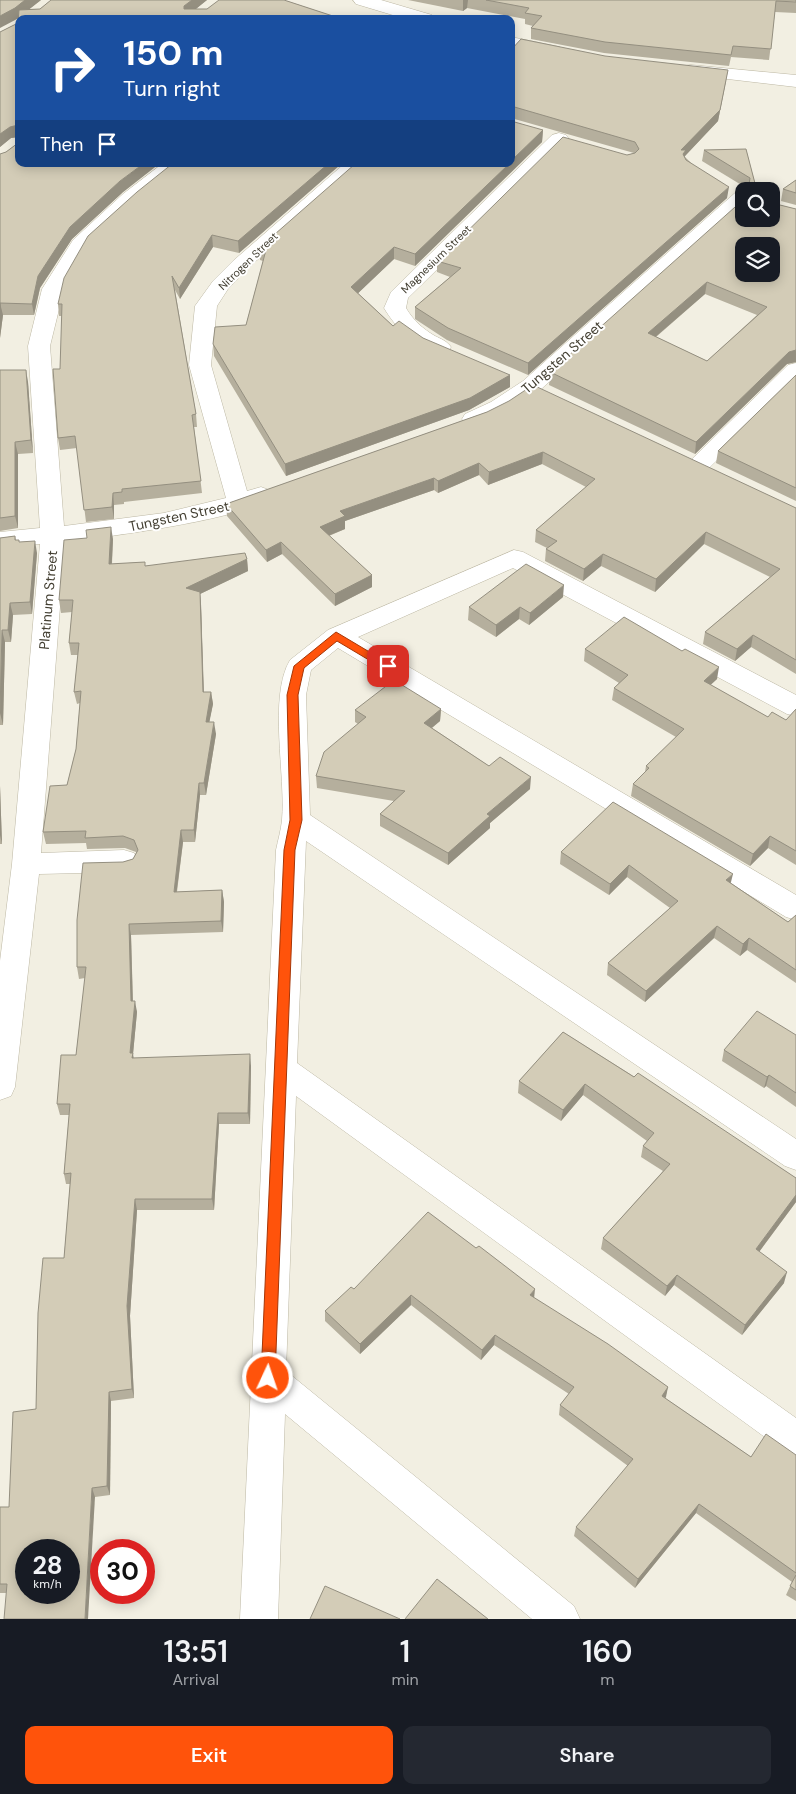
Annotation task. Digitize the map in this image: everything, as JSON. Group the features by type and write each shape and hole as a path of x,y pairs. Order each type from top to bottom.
{"street":[{"path":"360,15 369,2 413,15"},
{"path":"515,43 567,53"},
{"path":"670,67 796,81"},
{"name":"Magnesium Street","path":"459,355 432,343 401,321 395,308 398,296 558,139"},
{"name":"Platinum Street","path":"0,1088 26,864 53,535 39,346 53,289 80,244 130,198 170,167"},
{"name":"Nitrogen Street","path":"239,503 200,364 206,306 220,285 240,265 352,167"},
{"name":"Tungsten Street","path":"453,428 540,391 735,196"},
{"path":"698,466 796,370"},
{"path":"504,375 540,391"},
{"name":"Tungsten Street","path":"0,540 129,528 178,520 239,503 285,487"},
{"path":"259,1619 290,850 296,820 293,695 299,666 336,636 514,558 796,707"},
{"path":"336,636 796,909"},
{"path":"296,820 796,1156"},
{"path":"26,864 124,861"},
{"path":"282,1069 796,1439"},
{"path":"268,1378 561,1619"}],"building":[{"path":"0,0 25,0 0,16"},
{"path":"51,0 192,0 184,6 184,9 207,9 219,0 284,0 330,15 19,15 19,10 40,9"},
{"path":"486,0 796,0 796,2 776,1 771,49 733,46 731,55 605,42 531,28 542,16 525,13 529,8"},
{"path":"15,24 15,126 0,134 0,32"},
{"path":"521,39 605,56 728,70 720,110 681,150 686,150 683,154 686,160 729,187 528,363 448,328 415,307 461,268 437,261 563,137 627,155 635,153 639,149 635,142 515,107 515,46"},
{"path":"515,122 543,130 515,157"},
{"path":"15,145 15,167 139,167 120,181 70,227 38,276 32,304 0,303 0,154"},
{"path":"746,149 755,182 749,182 750,178 704,150"},
{"path":"168,167 324,167 238,241 212,235 179,288 172,276 196,414 192,415 201,481 122,489 122,492 113,493 112,507 84,510 75,436 58,438 53,369 60,369 62,304 58,304 64,278 88,236"},
{"path":"352,167 506,167 415,254 394,247 351,287 393,326 399,321 423,338 510,375 470,398 285,464 213,344 215,327 246,325 266,250 259,248"},
{"path":"796,180 796,193 783,189"},
{"path":"780,205 796,209 796,350 789,352 696,442 550,372 735,207 735,227 780,227","holes":["707,282 767,307 707,361 648,333"]},
{"path":"0,370 26,370 31,440 15,442 15,516 0,518"},
{"path":"796,375 796,488 718,451"},
{"path":"533,385 796,508 796,660 753,635 737,649 705,632 780,569 706,532 656,579 603,554 584,569 546,549 557,541 536,530 595,479 543,452 489,472 479,463 438,481 434,478 340,511 345,516 320,527 372,575 335,594 281,542 266,550 226,504 487,412 509,401"},
{"path":"111,527 109,564 145,562 145,566 245,553 247,559 186,588 200,592 203,692 211,692 206,722 214,722 204,783 199,783 194,830 181,830 174,892 222,890 221,921 129,924 131,1001 135,1001 130,1053 133,1053 132,1058 250,1054 248,1113 218,1113 212,1199 135,1199 127,1306 132,1389 109,1392 107,1486 92,1488 85,1619 4,1619 7,1584 0,1584 0,1507 9,1507 13,1412 36,1409 38,1313 43,1258 64,1258 71,1173 64,1174 70,1104 57,1104 61,1055 76,1055 86,967 77,967 77,920 83,863 123,862 133,859 138,850 134,840 123,836 85,838 86,831 43,832 50,786 67,785 76,749 81,691 74,692 79,643 69,643 73,600 59,600 64,540 87,538 86,530"},
{"path":"15,536 15,540 19,540 19,542 35,541 30,602 10,603 8,630 2,630 0,713 0,538"},
{"path":"526,564 564,585 530,613 520,607 496,625 469,607"},
{"path":"624,617 682,651 685,649 719,667 704,681 768,717 772,712 786,720 796,709 796,851 770,836 753,854 633,784 649,768 646,766 684,729 614,688 628,675 585,649"},
{"path":"394,680 441,709 424,723 489,766 500,757 531,777 487,814 490,816 448,853 380,814 405,791 316,776 324,752 366,717 355,710"},
{"path":"613,802 733,874 726,880 788,922 796,915 796,970 749,938 743,944 717,926 646,991 608,963 678,901 629,865 610,884 561,852"},
{"path":"757,1011 796,1035 796,1093 769,1075 767,1077 724,1050"},
{"path":"563,1032 634,1077 638,1073 796,1178 796,1195 756,1249 787,1272 745,1325 677,1275 667,1286 603,1238 670,1164 643,1146 654,1133 585,1084 563,1110 519,1081"},
{"path":"428,1212 476,1248 479,1246 535,1289 530,1295 608,1344 668,1387 662,1396 751,1457 766,1434 796,1455 796,1573 699,1504 638,1579 576,1527 633,1459 560,1405 574,1387 495,1335 482,1350 411,1295 360,1344 325,1311 351,1287 354,1289"},
{"path":"796,1575 796,1590 790,1586"},
{"path":"437,1579 488,1619 405,1619"},
{"path":"325,1586 400,1619 310,1619"}],"route":[{"path":"268,1378 290,850 296,820 293,695 299,666 336,636 388,666"}]}
